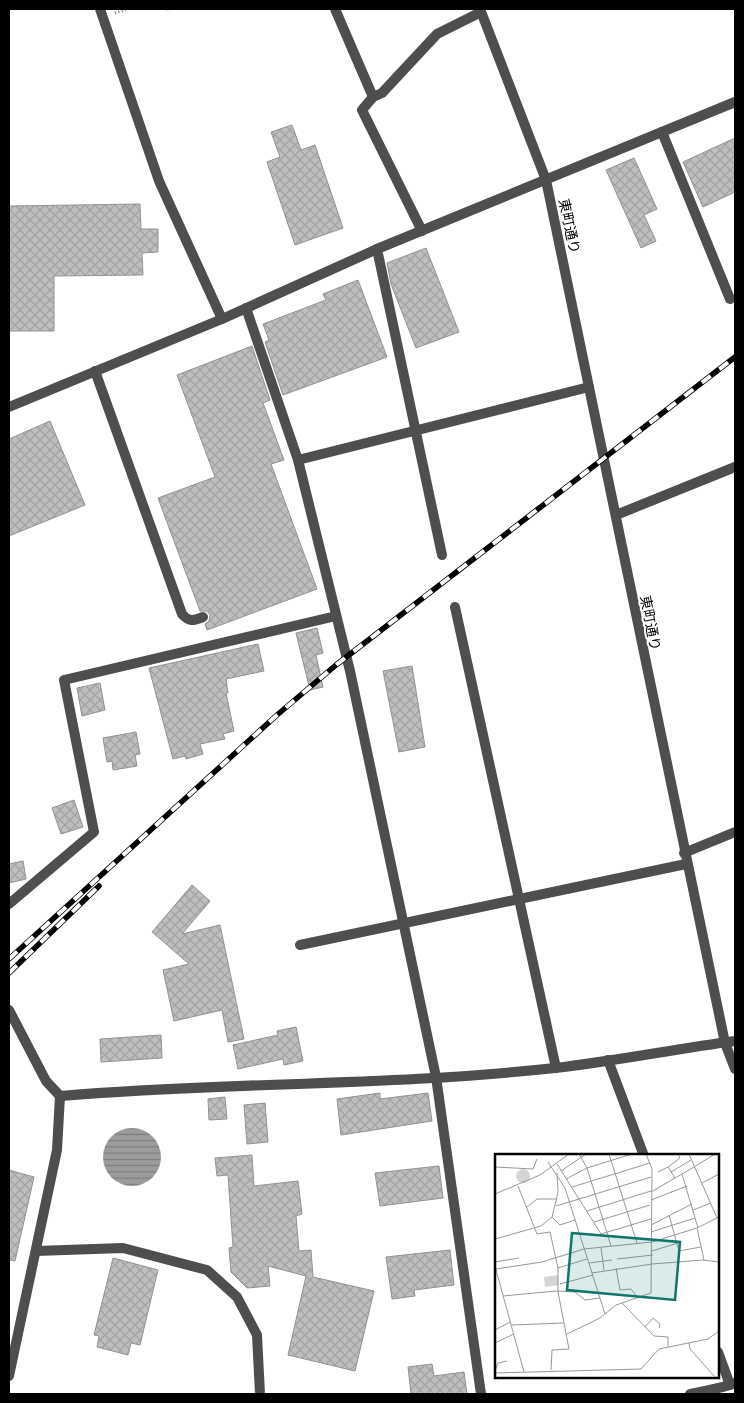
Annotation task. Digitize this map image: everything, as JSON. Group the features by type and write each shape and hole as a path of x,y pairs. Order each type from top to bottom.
{"street":[{"path":"100,9 159,181 222,318"},
{"path":"335,9 373,97"},
{"path":"422,231 362,110 373,97 382,93 437,34 480,10"},
{"name":"東町通り","path":"480,10 546,180 686,864 735,1069"},
{"path":"9,407 246,308 377,249 735,102"},
{"path":"662,132 730,299"},
{"path":"377,249 442,555"},
{"path":"246,308 298,460 350,671 436,1077 481,1394"},
{"path":"95,371 182,614 187,620 193,621 203,617"},
{"path":"298,460 589,387"},
{"path":"616,515 735,467"},
{"path":"455,607 556,1068"},
{"path":"9,904 94,832 64,680 336,616"},
{"path":"684,853 735,832"},
{"path":"300,945 686,864"},
{"path":"9,1010 46,1081 60,1096 57,1150 9,1376"},
{"path":"60,1096 150,1088 209,1088 436,1077 556,1068 730,1042"},
{"path":"608,1060 643,1154"},
{"path":"36,1251 123,1248 207,1270 237,1297 257,1335 260,1394"},
{"path":"690,1394 709,1389 719,1392 733,1384 719,1354"}],"shaded area":[{"path":"126,1128 138,1128 153,1136 161,1151 161,1163 153,1178 138,1186 126,1186 111,1178 103,1163 103,1151 111,1136"}],"building":[{"path":"292,125 301,150 315,145 343,228 295,245 267,162 280,157 271,132"},
{"path":"735,138 735,192 703,207 683,162"},
{"path":"634,158 657,209 644,215 656,241 641,248 606,170"},
{"path":"140,204 141,229 158,229 158,252 142,253 143,275 54,276 54,331 9,331 9,206"},
{"path":"426,248 459,332 416,348 391,284 387,263"},
{"path":"358,280 387,357 283,395 265,342 269,340 263,324 326,300 323,294"},
{"path":"252,346 270,400 263,403 284,460 271,464 317,589 207,630 205,624 209,621 210,615 207,611 200,611 158,498 215,477 177,375"},
{"path":"50,421 85,505 9,536 9,439"},
{"path":"317,628 323,653 316,655 323,687 310,690 296,633"},
{"path":"258,644 264,671 226,679 228,693 226,693 234,731 223,734 225,739 200,744 203,754 186,759 185,756 173,759 149,668"},
{"path":"412,666 425,747 399,752 383,671"},
{"path":"100,683 105,710 82,716 77,688"},
{"path":"136,732 140,754 135,755 137,766 113,770 112,761 107,762 103,738"},
{"path":"74,800 83,827 61,834 52,808"},
{"path":"23,861 26,879 9,883 9,864"},
{"path":"192,885 210,901 182,934 220,925 244,1039 228,1042 222,1010 174,1021 163,970 189,964 152,932"},
{"path":"296,1027 303,1061 284,1065 283,1059 238,1069 233,1045 278,1035 277,1031"},
{"path":"161,1035 162,1058 101,1062 100,1039"},
{"path":"380,1093 380,1099 428,1093 432,1121 341,1135 337,1099"},
{"path":"225,1097 227,1119 209,1120 208,1099"},
{"path":"265,1103 268,1142 247,1144 244,1105"},
{"path":"252,1155 254,1186 298,1181 302,1214 296,1216 299,1251 311,1250 313,1277 374,1291 355,1371 288,1355 306,1276 268,1266 270,1286 247,1288 231,1272 229,1248 233,1247 228,1175 217,1176 215,1158"},
{"path":"439,1166 443,1198 380,1206 375,1173"},
{"path":"9,1170 34,1177 15,1261 9,1260"},
{"path":"450,1250 454,1285 414,1290 415,1296 392,1299 386,1257"},
{"path":"113,1258 158,1270 140,1345 131,1343 128,1355 97,1347 99,1336 94,1335"},
{"path":"432,1364 434,1376 464,1372 467,1394 411,1394 408,1367"}],"railway":[{"path":"9,959 277,715 336,665 735,357"},
{"path":"9,973 99,886"}]}
